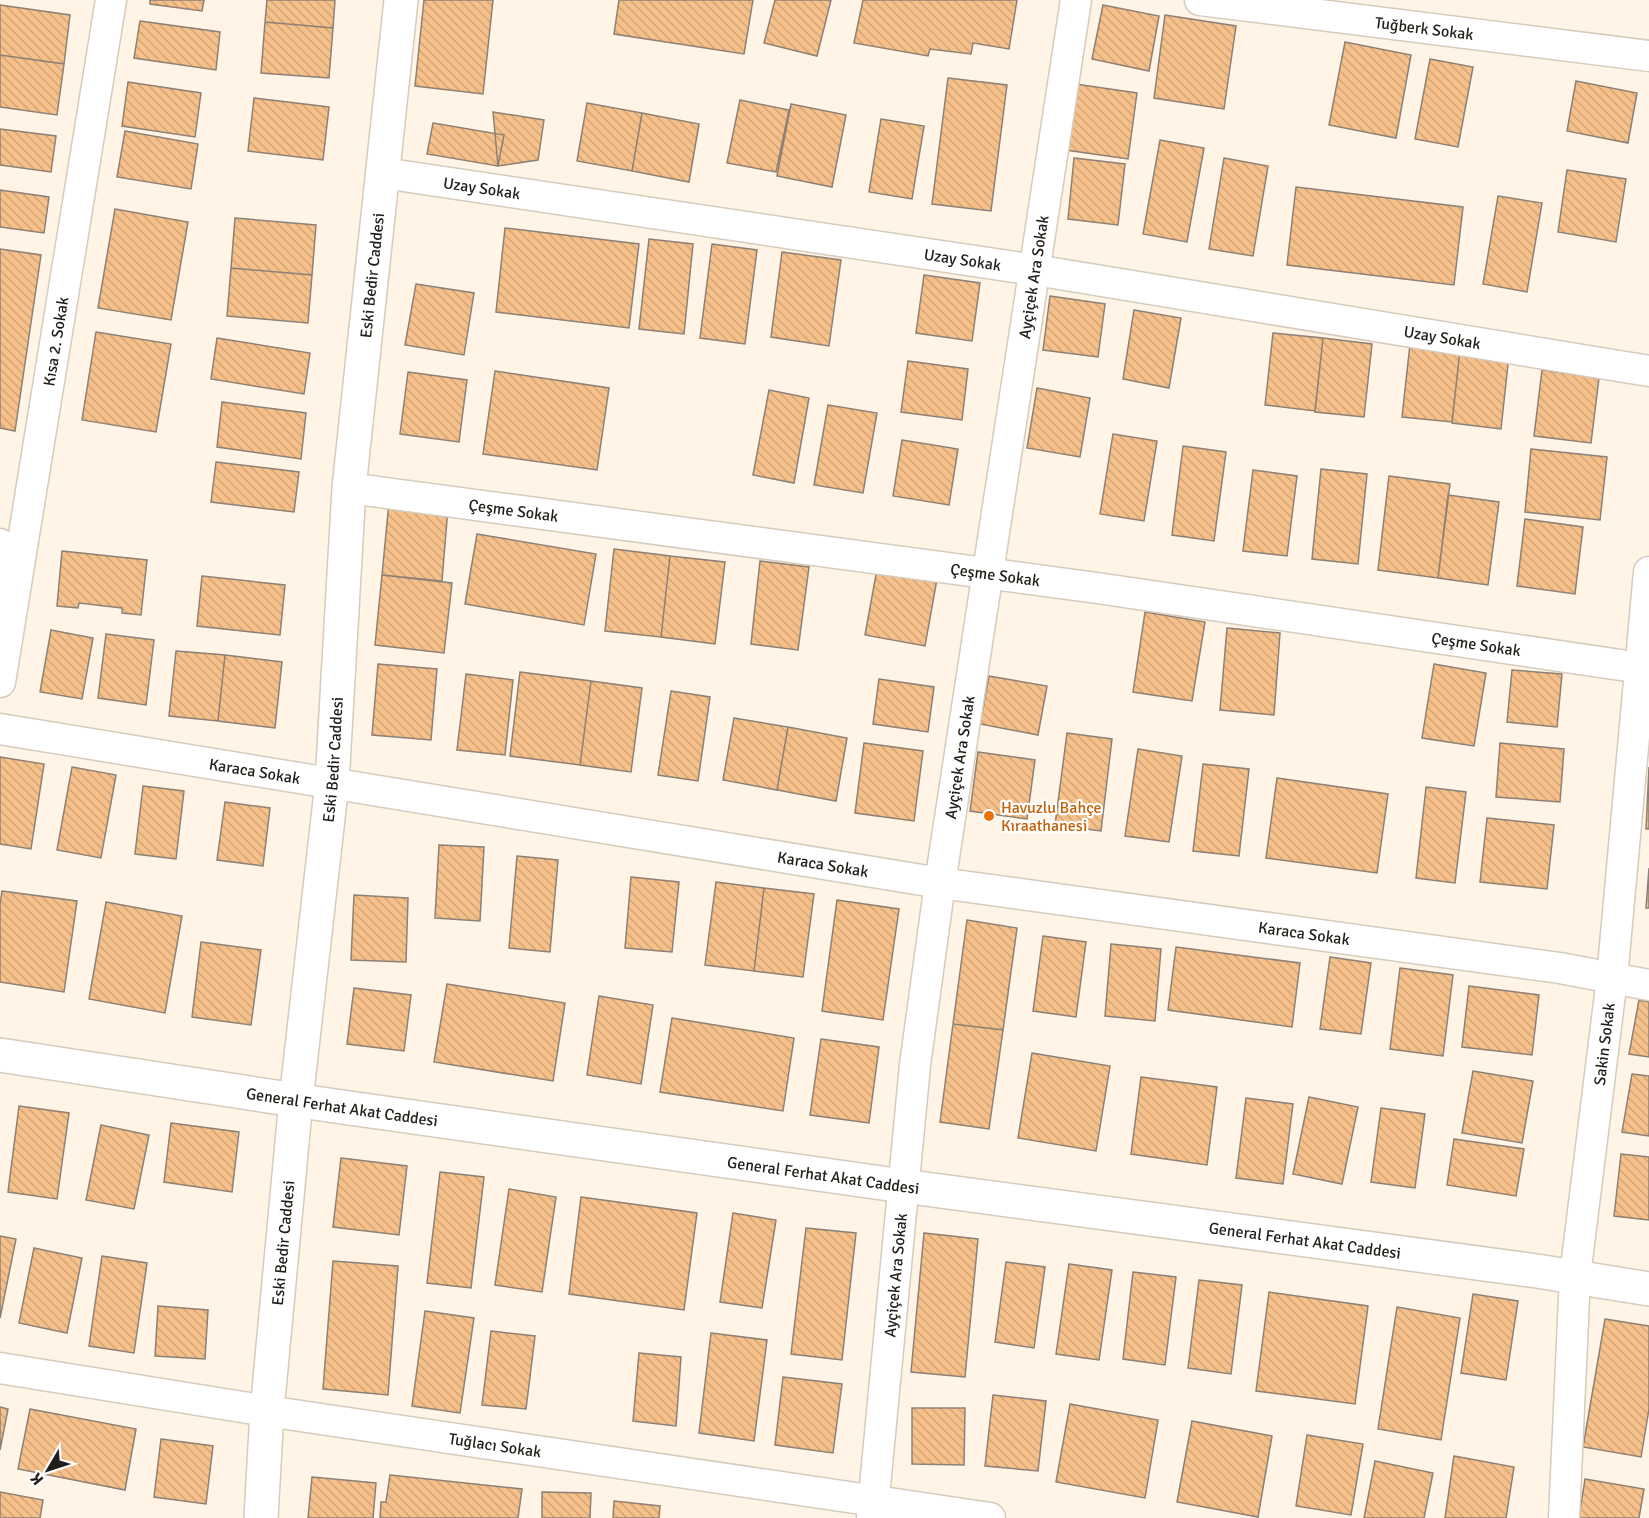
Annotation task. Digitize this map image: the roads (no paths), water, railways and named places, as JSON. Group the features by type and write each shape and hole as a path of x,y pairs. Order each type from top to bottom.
{"street":[{"name":"Kısa 2. Sokak","path":"0,682 111,0"},
{"name":"Eski Bedir Caddesi","path":"261,1518 267,1412 296,1100 332,783 349,488 401,0"},
{"name":"Ayçiçek Ara Sokak","path":"873,1509 915,1065 940,883 1076,0"},
{"name":"Tuğberk Sokak","path":"1200,0 1649,56"},
{"name":"Uzay Sokak","path":"383,173 1035,270 1649,371"},
{"name":"Çeşme Sokak","path":"349,488 988,573 1641,668"},
{"path":"0,544 12,606"},
{"name":"Sakin Sokak","path":"1564,1518 1575,1276 1612,978 1649,572"},
{"name":"Karaca Sokak","path":"0,729 940,883 1560,968 1649,985"},
{"name":"General Ferhat Akat Caddesi","path":"0,1055 296,1100 903,1186 1575,1276 1649,1289"},
{"name":"Tuğlacı Sokak","path":"0,1368 873,1509 990,1518"}],"place":[{"name":"Havuzlu Bahçe Kıraathanesi","path":"989,816"}]}
